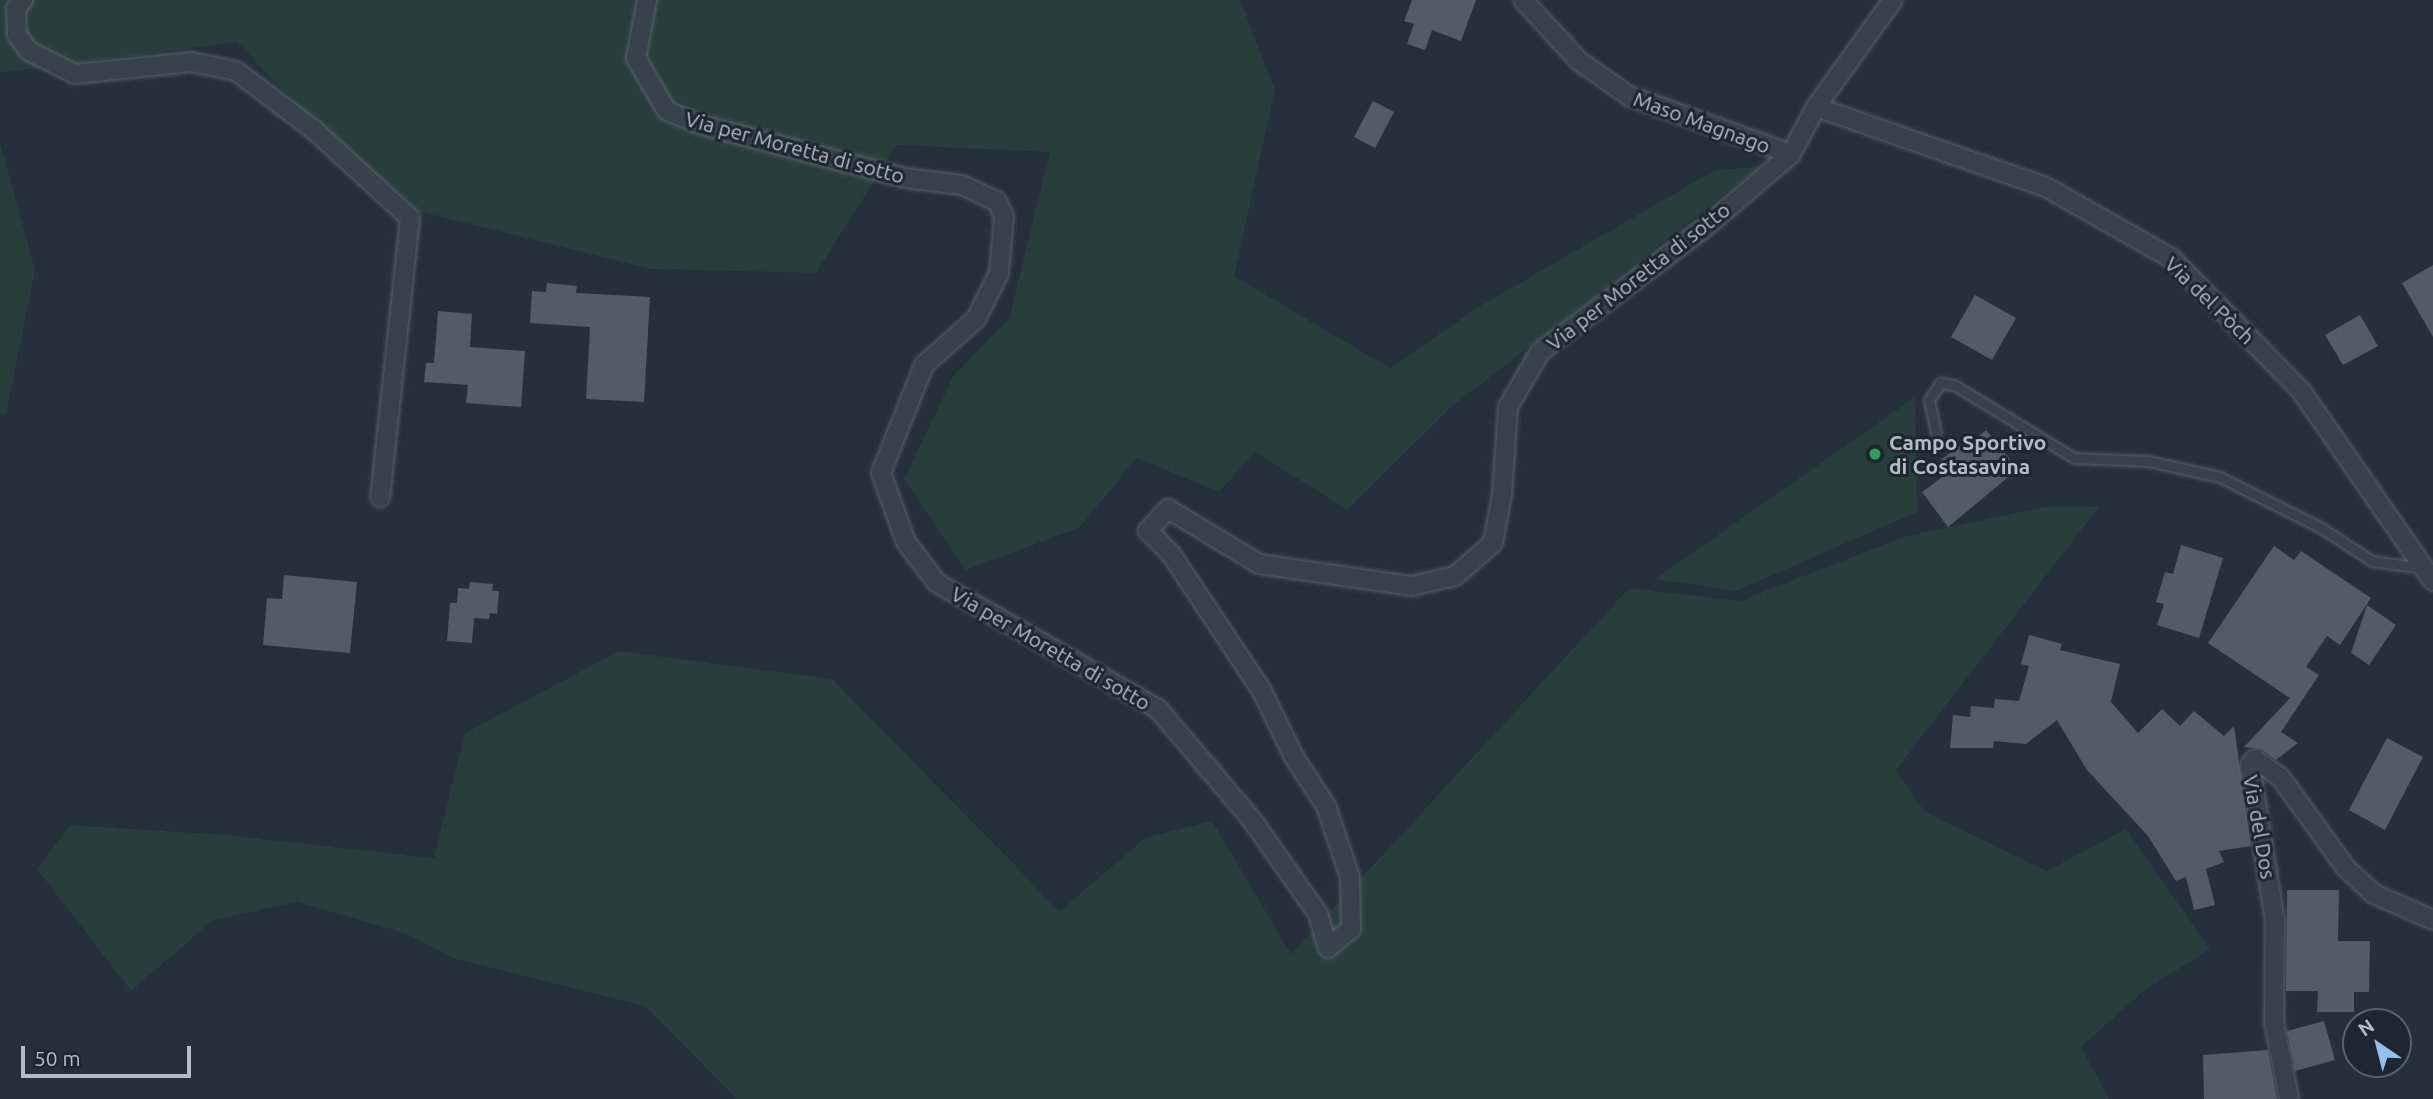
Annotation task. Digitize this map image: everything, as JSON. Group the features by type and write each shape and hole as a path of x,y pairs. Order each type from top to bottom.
{"street":[{"path":"23,0 16,9 17,35 29,51 75,74 191,62 236,71 314,130 410,218 380,497"},
{"name":"Via per Moretta di sotto","path":"648,0 636,58 667,111 702,125 905,178 962,185 997,201 1004,217 999,272 976,319 924,365 881,473 906,542 937,583 1158,709 1252,820 1318,914 1328,948 1351,929 1350,877 1326,806 1294,757 1262,691 1171,554 1148,531 1168,509 1259,564 1412,586 1455,576 1493,543 1502,495 1508,407 1540,352 1708,225 1791,154 1816,107 1893,0"},
{"name":"Maso Magnago","path":"1523,0 1579,61 1629,96 1791,154"},
{"name":"Via del Pòch","path":"1816,107 2046,187 2171,258 2302,391 2429,575"},
{"name":"Via del Dos","path":"2289,1099 2274,1022 2273,908 2250,765 2255,759 2281,778 2346,867 2374,894 2433,920"}],"lane":[{"path":"1937,433 1929,400 1940,383 1954,385 2074,458 2148,461 2220,477 2323,529 2372,561 2429,575"}],"green space":[{"path":"0,0 1240,0 1275,90 1234,276 1390,368 1480,306 1715,170 1759,167 1449,409 1347,510 1256,452 1219,492 1137,458 1079,528 965,570 904,479 954,375 1009,319 1050,152 897,145 816,273 651,269 393,205 237,42 0,73"},
{"path":"0,142 35,270 6,414 0,416"},
{"name":"Campo Sportivo di Costasavina","path":"1915,397 1917,512 1736,591 1655,579"},
{"path":"2050,506 2099,507 1896,770 1925,812 2047,871 2126,829 2210,949 2145,990 2081,1047 2109,1099 737,1099 645,1006 453,958 407,934 298,902 213,920 131,991 37,869 70,825 228,835 434,858 465,733 619,651 832,679 1060,911 1145,838 1212,821 1291,954 1629,588 1740,601 1906,536"}],"building":[{"path":"1412,0 1476,0 1461,41 1432,30 1425,50 1407,44 1414,24 1404,21"},
{"path":"1373,101 1394,112 1375,148 1354,137"},
{"path":"2433,265 2433,337 2402,283"},
{"path":"547,283 577,286 576,293 650,297 644,402 586,399 590,327 530,323 532,291 546,292"},
{"path":"1975,295 2016,318 1992,360 1951,337"},
{"path":"438,311 472,314 470,347 525,351 521,407 466,403 468,385 424,382 426,363 434,363"},
{"path":"2360,315 2378,346 2343,365 2325,335"},
{"path":"1986,430 2018,469 1948,527 1922,492 1945,475 1937,463 1959,446 1962,451"},
{"path":"2181,545 2223,558 2199,638 2157,625 2164,604 2156,602 2165,572 2173,574"},
{"path":"2274,546 2294,560 2301,551 2371,598 2340,645 2327,636 2306,667 2319,675 2281,732 2298,743 2276,760 2261,749 2244,747 2290,698 2208,643"},
{"path":"284,575 357,582 350,653 263,645 267,598 282,599"},
{"path":"470,582 493,584 492,591 499,591 497,614 490,613 489,619 474,618 472,643 447,641 450,603 457,603 458,588 469,589"},
{"path":"2367,605 2396,625 2369,665 2351,653"},
{"path":"2029,635 2062,644 2060,650 2120,664 2111,702 2138,733 2162,709 2180,726 2194,711 2224,736 2234,726 2251,846 2219,851 2224,862 2206,869 2215,905 2194,910 2186,877 2176,881 2148,836 2087,770 2057,720 2026,744 1994,741 1993,748 1950,748 1953,715 1970,717 1971,706 1994,708 1995,699 2019,701 2029,666 2021,664"},
{"path":"2387,738 2423,757 2385,830 2349,810"},
{"path":"2287,890 2339,890 2338,941 2370,941 2369,992 2354,992 2354,1008 2342,1008 2342,1012 2317,1012 2318,991 2286,991"},
{"path":"2324,1021 2335,1060 2295,1071 2287,1031"},
{"path":"2268,1050 2277,1099 2204,1099 2203,1055"}],"place":[{"name":"Campo Sportivo di Costasavina","path":"1875,454"}]}
